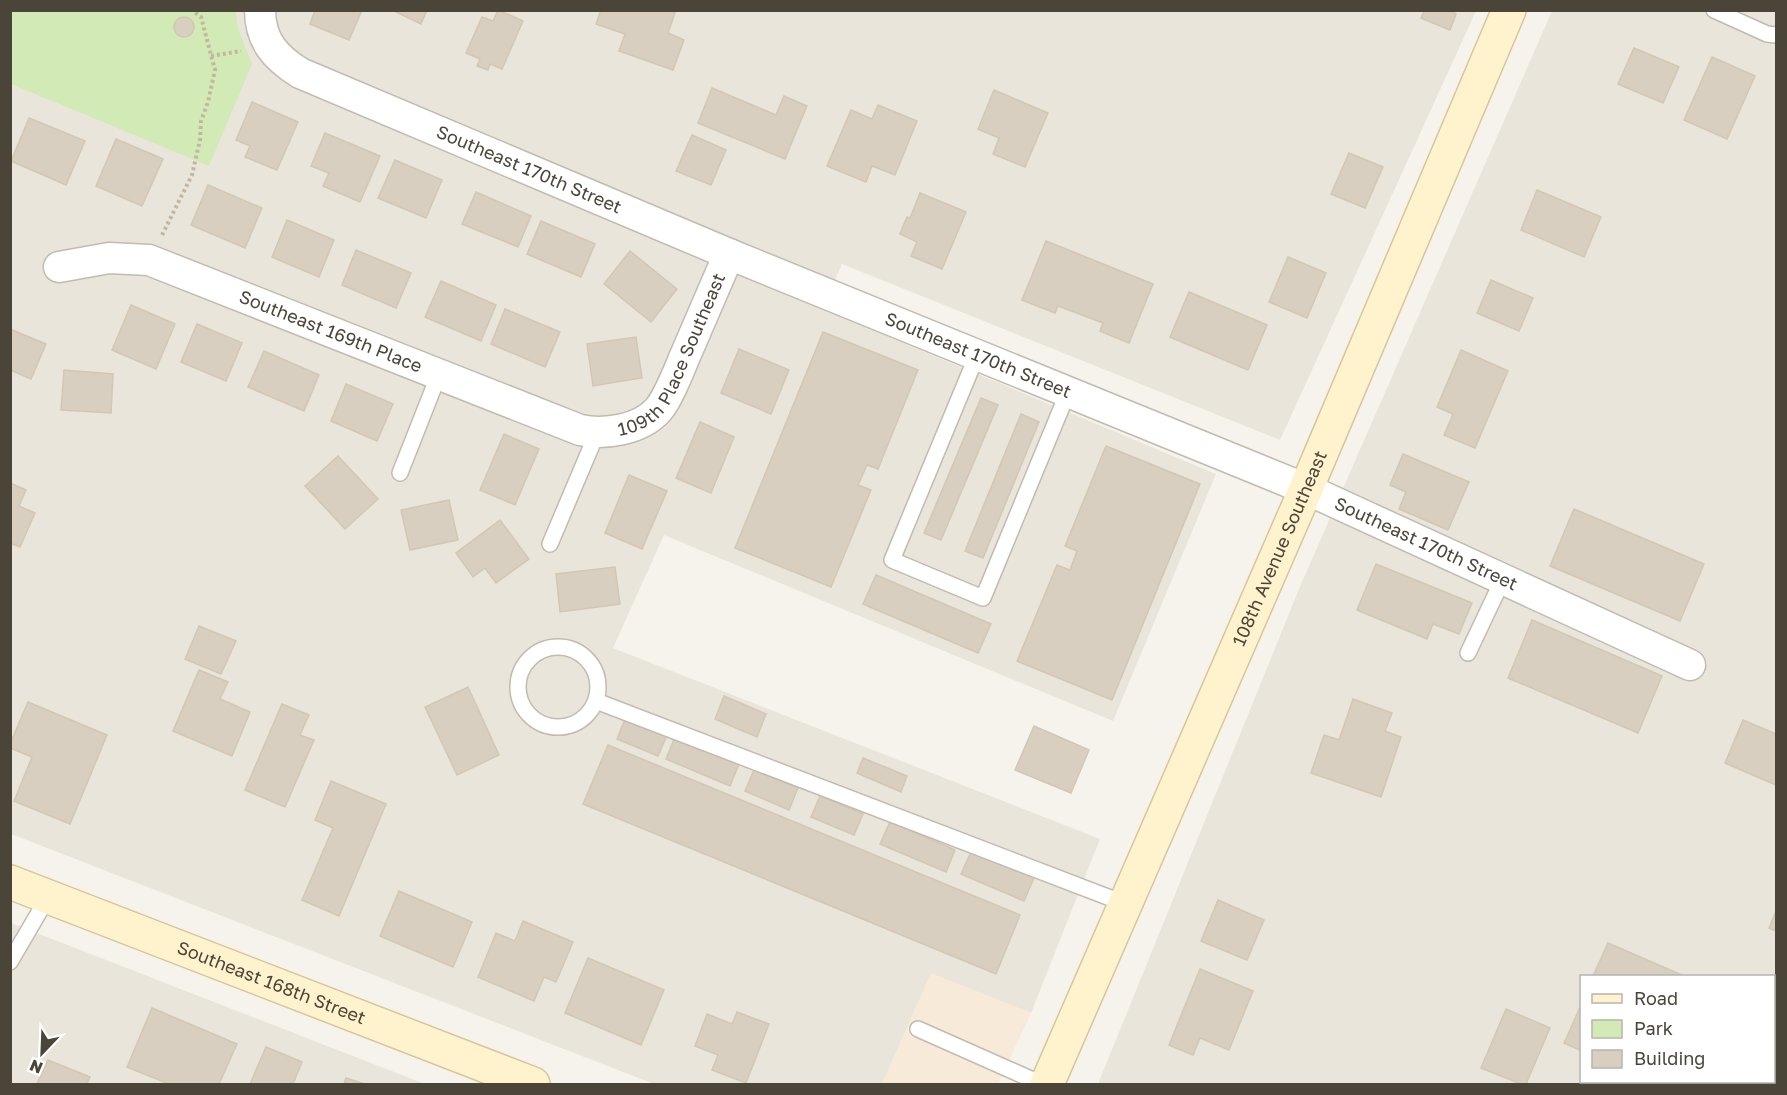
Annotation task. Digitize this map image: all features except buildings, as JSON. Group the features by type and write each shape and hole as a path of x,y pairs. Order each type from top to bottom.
{"street":[{"name":"Southeast 170th Street","path":"260,10 262,30 268,46 282,61 300,73 729,254 1306,489 1690,665"},
{"name":"108th Avenue Southeast","path":"1045,1084 1126,904 1306,489 1509,10"},
{"name":"109th Place Southeast","path":"597,433 629,428 644,421 658,410 678,373 729,254"},
{"name":"Southeast 169th Place","path":"59,267 109,258 149,260 580,430 597,433"},
{"name":"Southeast 168th Street","path":"10,882 493,1077 532,1084"}],"lane":[{"path":"1714,10 1767,34 1776,35"},
{"path":"977,355 892,560 983,598 1068,392"},
{"path":"400,473 439,374"},
{"path":"549,544 597,433"},
{"path":"1468,653 1503,579"},
{"path":"556,646 572,648 586,657 595,670 599,685 596,701 588,714 575,724 560,728 544,725 531,717 521,704 517,689 520,673 528,659 541,650 556,646"},
{"path":"596,701 1126,904"},
{"path":"12,955 48,897"},
{"path":"918,1029 1045,1084"}],"path":[{"path":"149,260 192,175 200,140 201,121 215,70 201,17 192,10"}],"shaded area":[{"path":"66,11 1476,11 1280,440 842,264 822,309 1216,474 1113,721 664,535 613,648 1100,839 1031,1013 931,974 882,1084 654,1084 11,834 10,84 32,91"},
{"path":"1552,11 1776,11 1776,1084 1098,1084 1299,589"},
{"path":"11,923 425,1084 11,1084"},
{"path":"931,973 1031,1013 998,1084 882,1084"}],"green space":[{"path":"11,10 236,11 238,29 252,64 209,166 11,84"}]}
